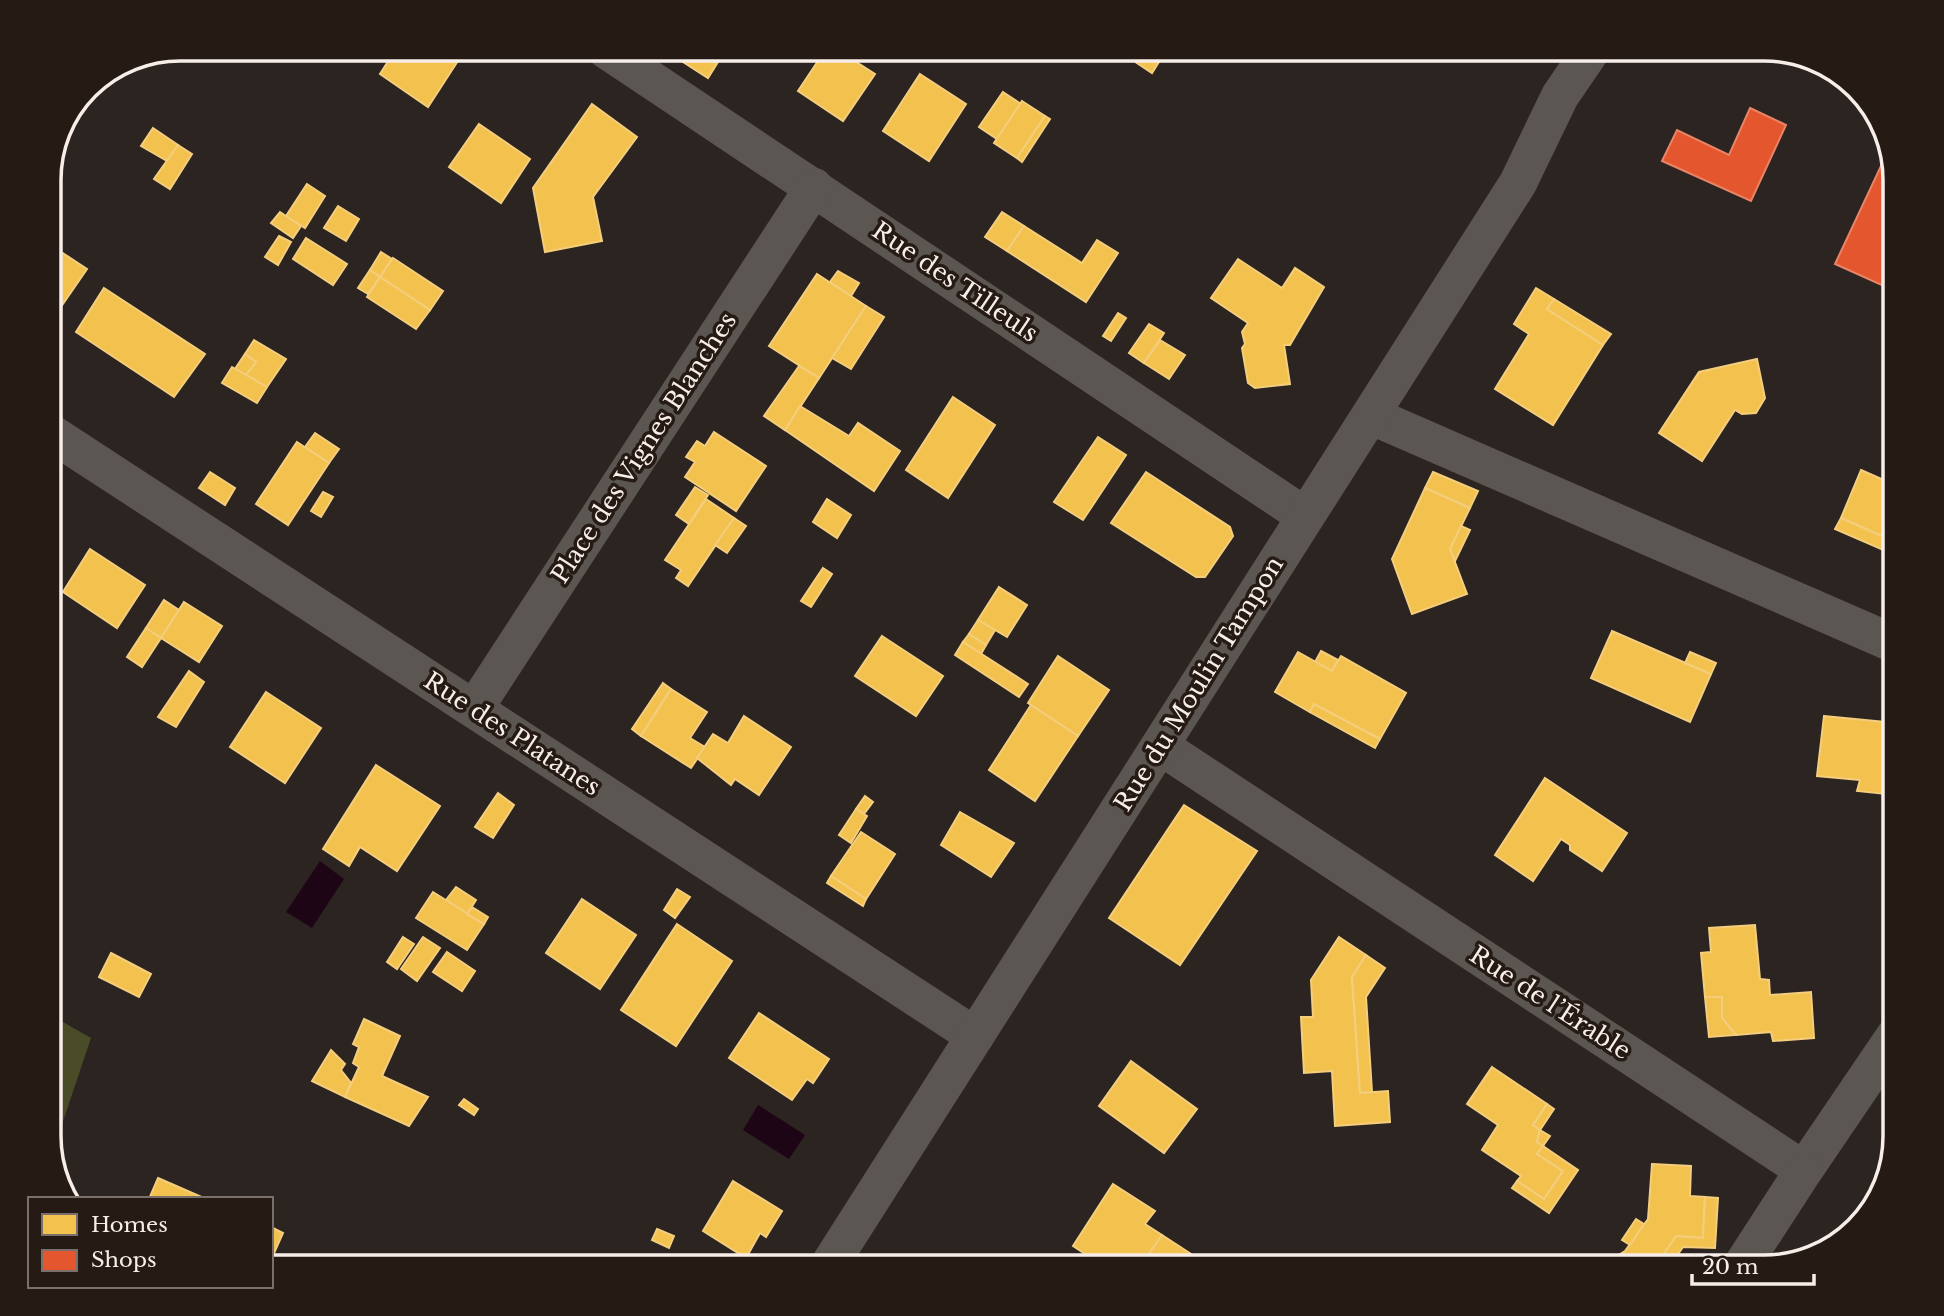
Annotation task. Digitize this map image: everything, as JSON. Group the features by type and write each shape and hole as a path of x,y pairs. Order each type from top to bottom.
{"street":[{"name":"Rue des Tilleuls","path":"623,61 1305,516"},
{"name":"Rue du Moulin Tampon","path":"1558,61 1560,96"},
{"name":"Rue du Moulin Tampon","path":"836,1255 1518,183 1560,96 1584,61"},
{"name":"Place des Vignes Blanches","path":"474,709 814,187"},
{"path":"1371,416 1883,638"},
{"name":"Rue des Platanes","path":"62,440 975,1036"},
{"name":"Rue de l’Érable","path":"1160,746 1804,1170"},
{"path":"1749,1255 1883,1054"}],"green space":[{"path":"62,1021 91,1038 62,1124"}],"shaded area":[{"path":"320,861 344,879 312,928 286,912"},
{"path":"758,1105 805,1135 789,1159 743,1130"}],"building: Homes":[{"path":"388,61 458,61 428,107 380,74"},
{"path":"684,61 719,61 708,78"},
{"path":"818,61 855,61 875,74 843,121 798,91"},
{"path":"1134,61 1160,61 1152,73"},
{"path":"920,74 966,104 929,161 883,131"},
{"path":"1003,92 1021,104 997,139 979,127"},
{"path":"1022,101 1045,116 1017,158 994,143"},
{"path":"592,104 637,137 593,197 602,241 545,252 533,188"},
{"path":"1045,116 1050,119 1022,162 1017,158"},
{"path":"479,124 530,159 501,203 449,167"},
{"path":"153,128 178,145 167,161 141,146"},
{"path":"178,145 192,154 170,189 154,179"},
{"path":"307,184 325,196 305,228 286,216"},
{"path":"338,206 359,219 346,241 324,228"},
{"path":"280,212 301,226 293,238 271,223"},
{"path":"1002,212 1024,226 1007,251 985,237"},
{"path":"1024,226 1082,263 1097,240 1118,253 1086,302 1007,251"},
{"path":"279,236 291,242 278,265 265,257"},
{"path":"306,238 347,264 333,285 293,259"},
{"path":"381,252 392,259 380,277 370,270"},
{"path":"62,253 87,269 62,305"},
{"path":"393,258 443,291 430,310 380,277"},
{"path":"1238,259 1282,288 1295,268 1324,287 1290,345 1284,345 1290,384 1255,388 1248,383 1242,332 1248,323 1211,298"},
{"path":"370,270 380,277 368,294 358,288"},
{"path":"838,271 859,283 851,296 830,282"},
{"path":"817,274 866,306 819,378 769,346"},
{"path":"380,277 430,310 416,329 367,297"},
{"path":"104,288 205,354 174,397 76,332"},
{"path":"1536,288 1554,299 1547,309 1603,345 1553,425 1495,389 1529,334 1514,324"},
{"path":"1554,299 1611,334 1603,345 1547,309"},
{"path":"866,306 884,317 851,369 832,358"},
{"path":"1118,313 1126,318 1111,341 1103,336"},
{"path":"1149,324 1164,333 1144,363 1129,353"},
{"path":"254,340 286,359 267,387 246,375 256,362 245,354"},
{"path":"1160,340 1185,355 1169,379 1144,363"},
{"path":"245,354 256,362 246,375 235,369"},
{"path":"1757,359 1765,398 1756,413 1742,414 1735,410 1702,461 1659,433 1699,372"},
{"path":"799,366 819,378 785,430 764,416"},
{"path":"232,367 267,387 257,403 222,383"},
{"path":"953,397 995,425 948,498 906,470"},
{"path":"800,406 849,436 858,423 900,451 874,491 785,430"},
{"path":"714,432 766,466 736,511 685,477 695,462 686,457 697,441 705,446"},
{"path":"315,433 339,449 329,463 305,447"},
{"path":"1098,437 1126,455 1083,520 1054,502"},
{"path":"297,442 329,463 288,525 256,504"},
{"path":"1861,470 1883,480 1883,537 1841,518"},
{"path":"210,472 235,488 225,505 199,488"},
{"path":"1146,472 1230,527 1233,536 1205,577 1196,577 1111,523"},
{"path":"1433,472 1478,491 1470,508 1425,488"},
{"path":"695,487 708,495 689,524 676,515"},
{"path":"1425,488 1470,508 1450,549 1467,594 1412,614 1392,559"},
{"path":"323,492 333,497 321,517 311,511"},
{"path":"706,499 734,518 688,586 676,578 681,570 665,560"},
{"path":"827,499 851,515 837,538 813,522"},
{"path":"734,518 746,526 727,553 715,545"},
{"path":"1841,518 1883,537 1883,550 1835,529"},
{"path":"1461,526 1470,530 1455,561 1450,549"},
{"path":"90,549 145,585 117,628 63,592"},
{"path":"823,568 832,574 811,607 801,601"},
{"path":"999,587 1027,605 1007,637 978,620"},
{"path":"164,600 179,610 161,638 146,628"},
{"path":"184,602 222,626 199,662 161,638"},
{"path":"978,620 995,630 986,645 969,634"},
{"path":"146,628 161,638 142,667 127,657"},
{"path":"1612,631 1711,674 1690,722 1591,678"},
{"path":"969,634 986,645 981,654 963,642"},
{"path":"882,636 943,676 916,716 855,676"},
{"path":"963,642 1028,684 1019,697 955,655"},
{"path":"1321,651 1338,660 1332,671 1315,662"},
{"path":"1298,652 1332,671 1341,656 1406,693 1380,739 1314,704 1310,712 1275,692"},
{"path":"1690,652 1716,663 1711,674 1685,663"},
{"path":"1058,656 1109,690 1078,736 1028,703"},
{"path":"189,671 204,682 176,727 158,717"},
{"path":"663,683 671,689 641,736 632,729"},
{"path":"671,689 707,712 690,738 705,747 691,768 641,736"},
{"path":"266,692 321,728 285,783 230,747"},
{"path":"1314,704 1380,739 1375,748 1310,712"},
{"path":"1031,705 1078,736 1035,801 989,770"},
{"path":"744,716 791,747 759,795 735,779 731,785 697,758 713,734 728,743"},
{"path":"1824,716 1883,722 1883,794 1857,791 1860,780 1817,776"},
{"path":"376,765 440,806 397,871 360,847 349,866 323,849"},
{"path":"1545,778 1627,833 1602,871 1570,850 1570,845 1561,839 1533,881 1495,855"},
{"path":"498,793 514,805 493,838 475,827"},
{"path":"865,796 873,802 864,814 856,809"},
{"path":"1184,805 1257,851 1180,965 1109,918"},
{"path":"856,809 867,816 851,843 839,835"},
{"path":"960,812 1014,843 991,877 941,845"},
{"path":"861,832 895,854 866,899 831,876"},
{"path":"831,876 866,899 863,906 827,883"},
{"path":"456,887 476,900 467,914 446,900"},
{"path":"677,889 690,897 675,918 664,910"},
{"path":"433,892 484,924 467,950 416,918"},
{"path":"582,899 636,935 600,989 546,953"},
{"path":"472,907 488,917 484,924 467,914"},
{"path":"677,924 732,961 676,1046 621,1010"},
{"path":"1755,925 1760,979 1769,980 1770,995 1811,992 1814,1038 1773,1041 1771,1032 1736,1035 1722,1018 1722,997 1705,997 1701,953 1711,952 1709,928"},
{"path":"403,937 414,944 397,969 387,962"},
{"path":"423,937 440,948 417,981 401,969"},
{"path":"1339,937 1366,955 1352,977 1360,1093 1388,1091 1390,1122 1335,1126 1332,1071 1304,1073 1301,1017 1313,1017 1311,980"},
{"path":"447,952 475,971 462,991 433,972"},
{"path":"111,953 151,974 139,997 99,977"},
{"path":"1366,955 1385,968 1366,997 1372,1092 1360,1093 1352,977"},
{"path":"1705,997 1722,997 1722,1018 1736,1035 1709,1037"},
{"path":"759,1013 829,1059 813,1083 807,1079 792,1100 729,1058"},
{"path":"364,1019 400,1036 382,1076 428,1097 409,1126 345,1097 359,1067 353,1063 359,1047 353,1044"},
{"path":"331,1050 345,1064 341,1070 351,1083 345,1097 312,1081"},
{"path":"1131,1061 1197,1109 1164,1153 1099,1106"},
{"path":"1492,1067 1547,1104 1533,1125 1540,1130 1537,1142 1543,1146 1537,1154 1563,1171 1544,1199 1517,1181 1521,1176 1482,1150 1498,1125 1467,1104"},
{"path":"464,1099 478,1109 474,1115 459,1105"},
{"path":"1547,1104 1554,1109 1540,1130 1533,1125"},
{"path":"1540,1130 1550,1136 1543,1146 1537,1142"},
{"path":"1543,1146 1578,1170 1549,1213 1512,1188 1517,1181 1544,1199 1563,1171 1537,1154"},
{"path":"1652,1164 1691,1166 1690,1196 1705,1197 1703,1238 1676,1236 1663,1255 1618,1255 1625,1251 1648,1219"},
{"path":"158,1178 201,1197 150,1197"},
{"path":"733,1181 782,1211 766,1237 760,1233 748,1255 741,1255 703,1231"},
{"path":"1113,1184 1155,1211 1145,1224 1162,1235 1148,1255 1087,1255 1073,1246"},
{"path":"1705,1197 1718,1198 1715,1248 1683,1247 1677,1255 1663,1255 1676,1236 1703,1238"},
{"path":"1636,1219 1644,1224 1630,1245 1622,1240"},
{"path":"273,1228 283,1233 273,1255 273,1255"},
{"path":"657,1229 674,1236 669,1248 652,1240"},
{"path":"1162,1235 1193,1255 1148,1255"}],"building: Shops":[{"path":"1750,108 1786,125 1751,201 1662,161 1677,130 1729,155"},
{"path":"1881,166 1883,286 1835,264"}]}
